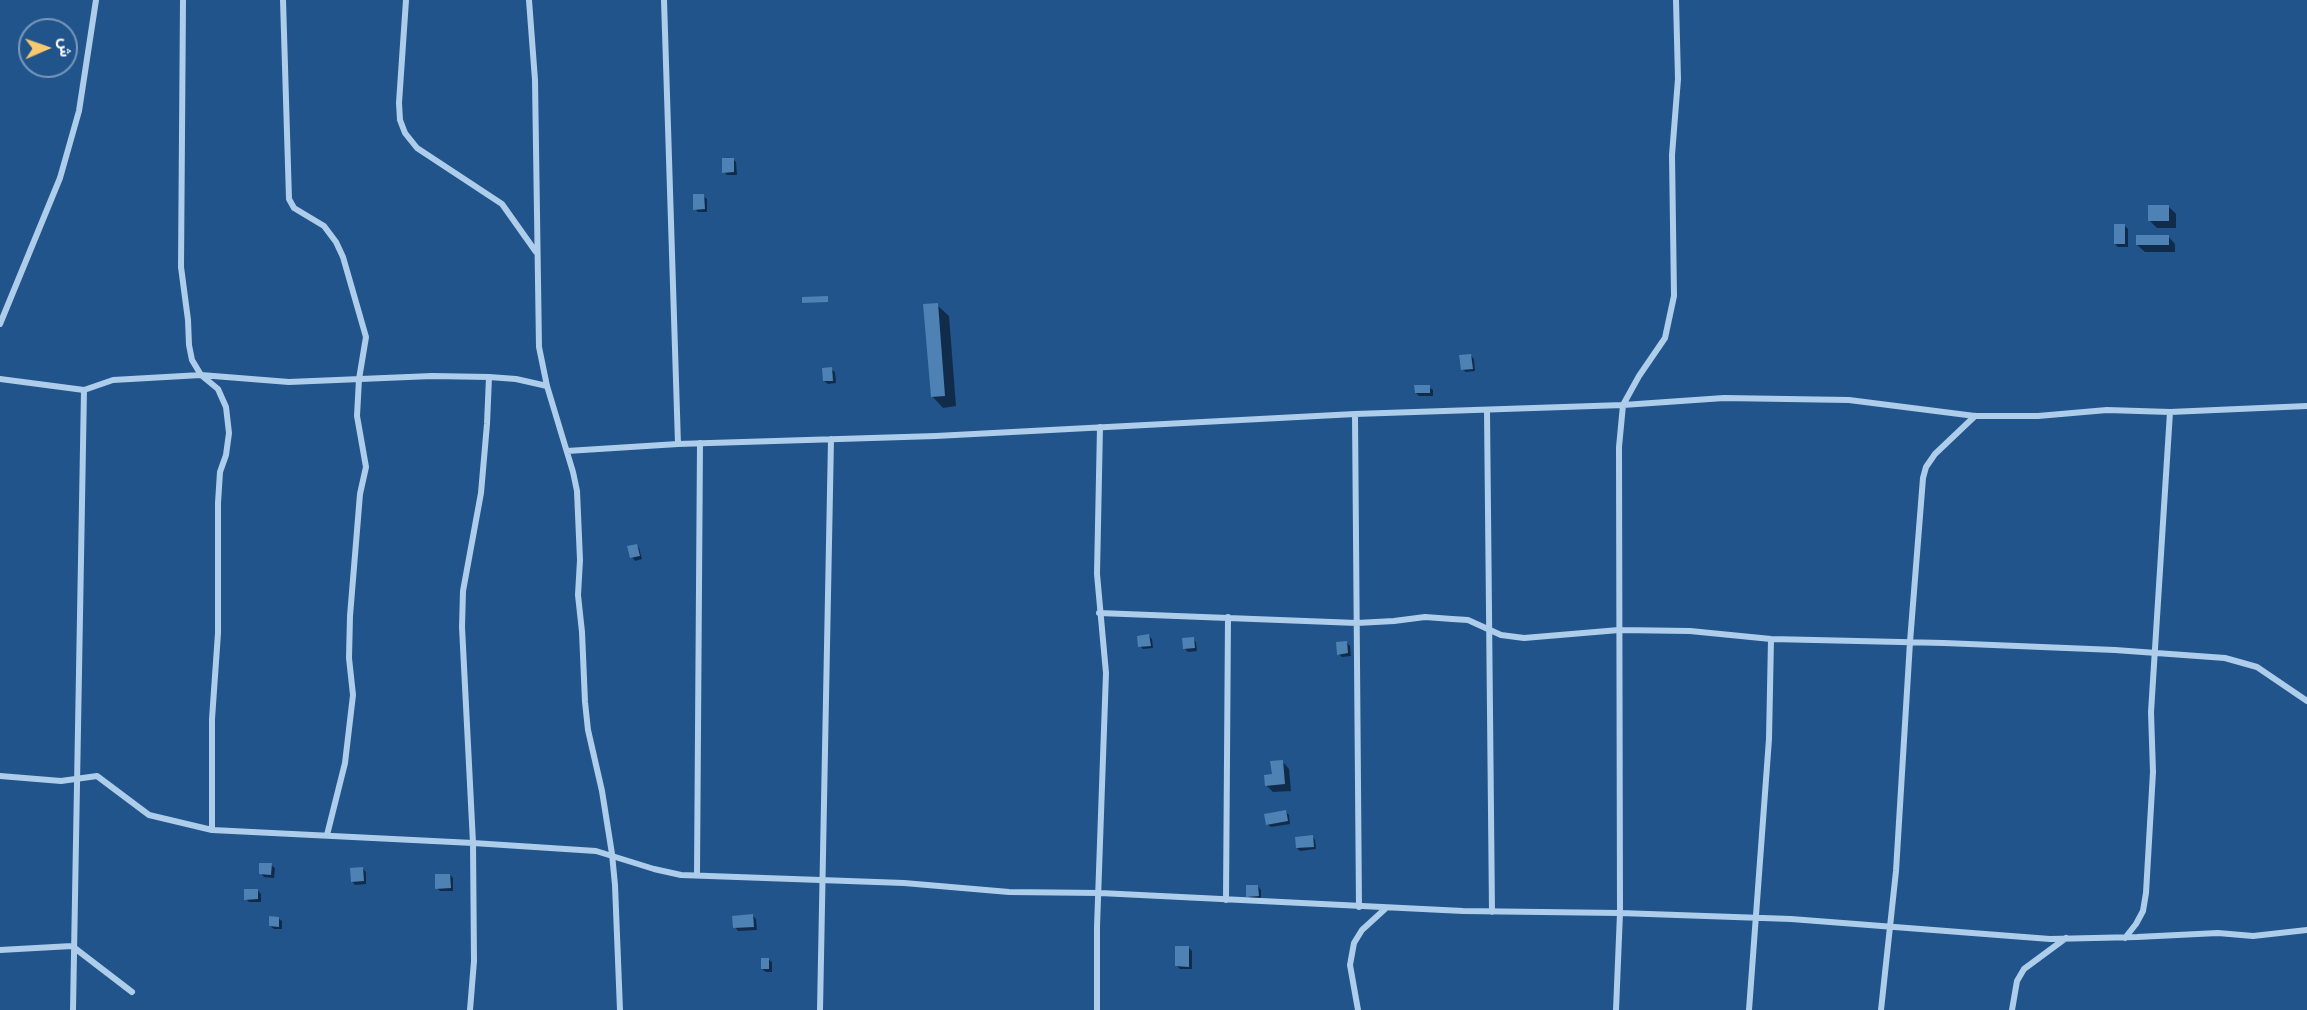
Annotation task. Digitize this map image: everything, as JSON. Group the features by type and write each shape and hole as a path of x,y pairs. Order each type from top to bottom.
{"street":[{"path":"0,324 60,178 79,111 96,0"},
{"path":"183,0 181,267 189,345 192,360 201,375 218,389 226,407 229,433 226,455 220,472 218,503 218,633 212,719 212,830"},
{"path":"283,0 289,199 294,208 324,226 336,242 343,258 366,337 359,379 357,416 366,467 360,494 350,616 349,658 352,695 345,762 327,835"},
{"path":"406,0 399,103 400,120 405,133 417,148 502,204 537,253"},
{"path":"529,0 535,80 539,346 547,386 573,472 579,513 578,595 586,711 612,854 620,1010"},
{"path":"664,0 678,444"},
{"path":"1616,1010 1620,913 1619,447 1623,405 1639,376 1665,338 1674,296 1671,155 1678,79 1676,0"},
{"path":"0,379 84,390 112,380 201,375 289,382 432,376 489,377 547,386"},
{"path":"470,1010 474,961 473,843 462,627 463,591 480,503 489,377"},
{"path":"73,1010 84,390"},
{"path":"567,451 1355,414 1623,405 1724,398 1849,400 1975,416 2038,416 2107,410 2170,412 2307,406"},
{"path":"1487,410 1491,912"},
{"path":"2125,938 2143,911 2146,893 2153,771 2151,712 2170,412"},
{"path":"1355,414 1359,907"},
{"path":"1881,1010 1892,925 1923,478 1926,467 1935,454 1975,416"},
{"path":"1097,1010 1106,673 1097,574 1100,427"},
{"path":"820,1010 831,439"},
{"path":"697,875 700,443"},
{"path":"1099,613 1357,623 1425,617 1468,620 1501,635 1524,638 1619,630 1690,631 1771,639 2155,652 2225,658 2257,667 2307,701"},
{"path":"1226,900 1228,617"},
{"path":"1749,1010 1769,739 1771,639"},
{"path":"0,776 61,781 97,776 149,815 212,830 596,851 612,854 654,869 697,875 904,883 1009,892 1100,893 1359,907 1757,918 2066,938 2125,938 2218,933 2253,936 2307,930"},
{"path":"1358,1010 1350,965 1354,944 1362,930 1386,908"},
{"path":"2012,1010 2017,981 2024,969 2066,938"},
{"path":"0,950 74,947 132,993"}],"building":[{"path":"722,158 734,158 734,172 722,173"},
{"path":"693,194 704,194 705,209 693,210"},
{"path":"2148,205 2169,205 2169,221 2148,221"},
{"path":"2114,224 2125,224 2125,244 2114,244"},
{"path":"2136,235 2169,235 2169,245 2136,245"},
{"path":"828,296 828,302 802,303 802,297"},
{"path":"938,303 945,396 931,397 923,304"},
{"path":"1471,354 1473,369 1461,370 1459,355"},
{"path":"832,367 833,381 823,381 822,368"},
{"path":"1414,385 1430,385 1430,393 1415,393"},
{"path":"637,544 640,556 630,558 627,546"},
{"path":"1149,634 1151,646 1138,647 1137,636"},
{"path":"1194,637 1195,648 1183,649 1182,638"},
{"path":"1347,641 1348,653 1337,655 1336,642"},
{"path":"1283,760 1285,784 1265,786 1264,775 1272,774 1270,761"},
{"path":"1286,810 1288,821 1266,825 1264,814"},
{"path":"1313,835 1314,847 1296,848 1295,837"},
{"path":"259,863 272,863 271,875 259,874"},
{"path":"363,867 364,881 351,882 350,868"},
{"path":"435,874 450,874 451,888 435,889"},
{"path":"1246,885 1258,885 1259,896 1246,897"},
{"path":"244,889 258,889 258,899 244,900"},
{"path":"753,914 754,927 733,928 732,916"},
{"path":"269,916 279,917 279,927 269,926"},
{"path":"1175,946 1189,946 1189,967 1175,966"},
{"path":"761,958 769,958 769,969 761,969"}]}
